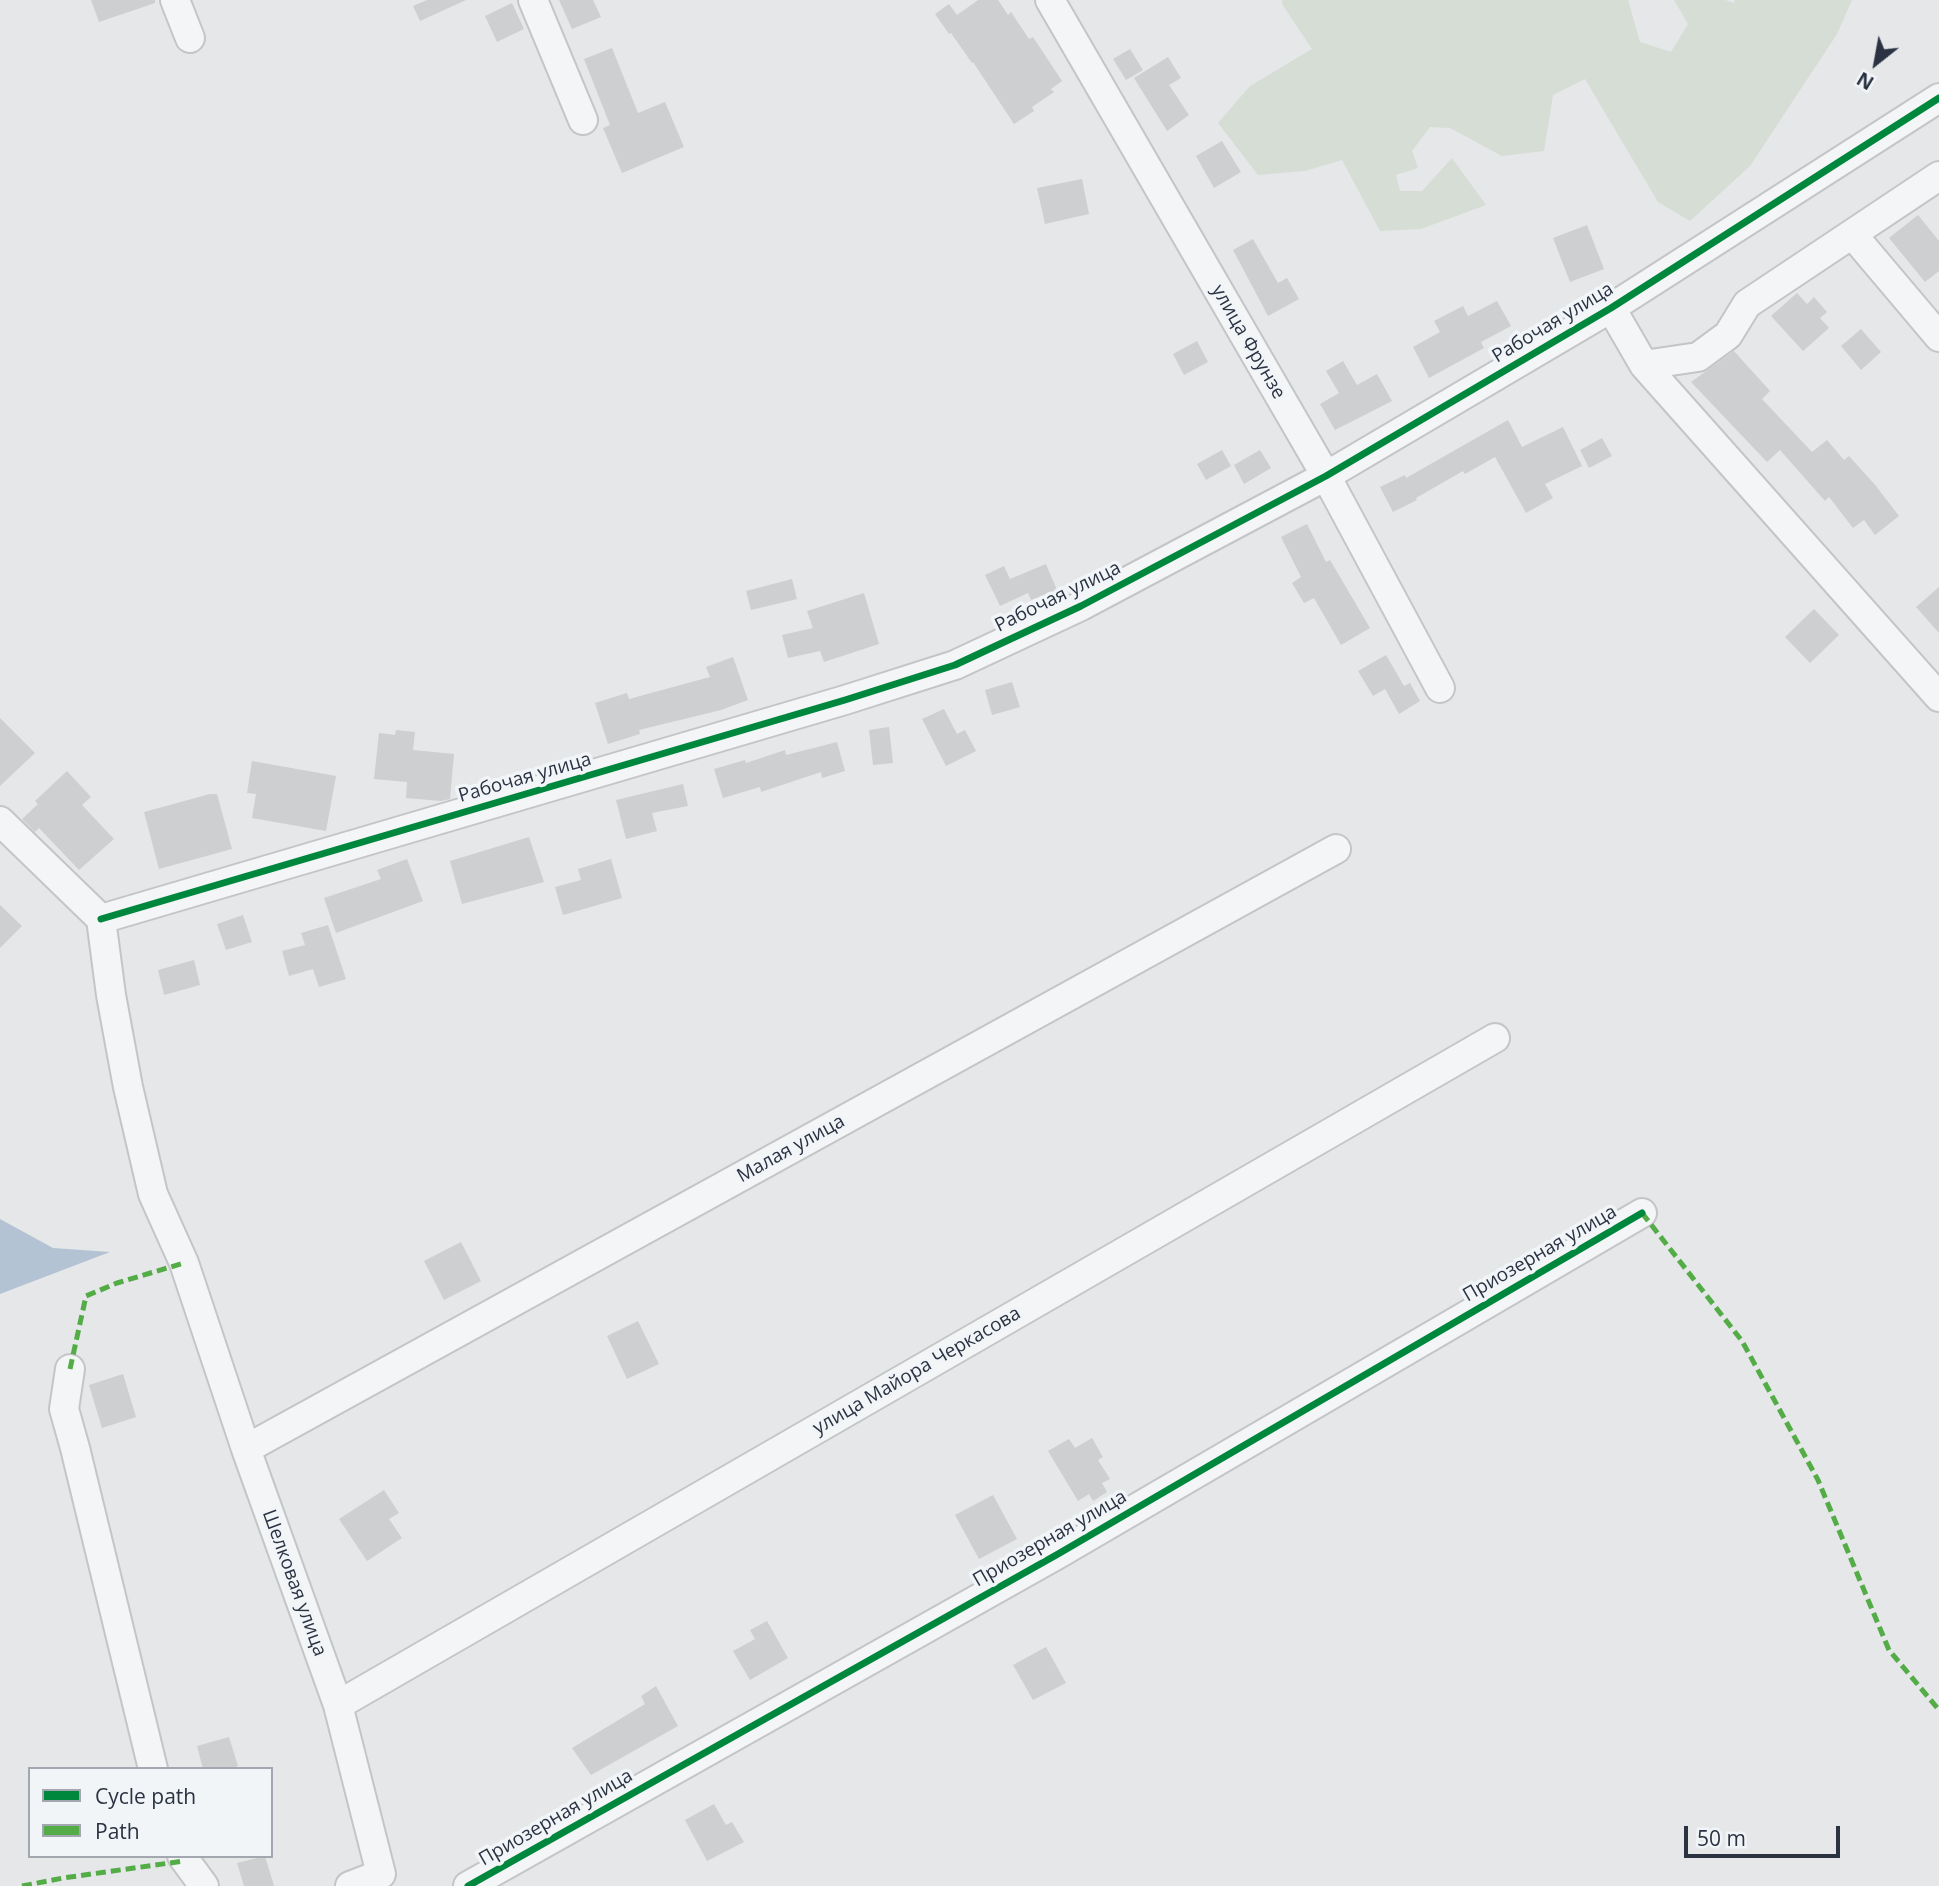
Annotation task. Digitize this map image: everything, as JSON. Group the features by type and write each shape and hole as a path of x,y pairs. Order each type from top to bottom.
{"street":[{"path":"175,0 190,38"},
{"path":"533,0 583,120"},
{"name":"улица Фрунзе","path":"1050,0 1326,476 1440,688"},
{"name":"Рабочая улица","path":"101,919 845,700 955,665 1081,606 1326,476 1611,307 1939,98"},
{"path":"1644,365 1698,357 1728,335 1747,304 1852,234 1934,188"},
{"path":"1852,234 1939,337"},
{"path":"1611,307 1644,365 1939,697"},
{"path":"0,821 101,919"},
{"name":"Малая улица","path":"246,1449 1336,849"},
{"name":"Шелковая улица","path":"101,919 111,995 128,1087 153,1194 184,1263 246,1449 338,1704 386,1880 350,1886"},
{"name":"улица Майора Черкасова","path":"338,1704 1495,1038"},
{"name":"Приозерная улица","path":"468,1886 1058,1553 1643,1213"},
{"path":"70,1369 64,1409 153,1767"},
{"path":"183,1858 204,1886"}],"shaded area":[{"path":"1282,0 1628,0 1640,42 1671,52 1688,24 1674,0 1725,0 1734,3 1735,0 1852,0 1837,34 1750,166 1690,221 1658,202 1585,79 1553,95 1544,151 1502,156 1450,128 1430,127 1412,151 1418,168 1396,175 1400,191 1422,191 1452,158 1486,205 1421,229 1380,231 1342,160 1305,171 1258,175 1218,123 1250,86 1312,49"}],"water":[{"path":"0,1219 53,1248 110,1252 0,1294"}],"building":[{"path":"91,0 155,0 155,3 99,22"},
{"path":"427,0 466,0 420,21 413,6"},
{"path":"559,0 593,0 601,17 572,29"},
{"path":"978,0 998,0 1008,15 1011,12 1029,39 1033,37 1062,81 1051,89 1054,92 1032,107 1034,111 1014,124 973,62 935,14 949,4 957,15"},
{"path":"512,3 524,29 497,42 485,16"},
{"path":"612,48 638,113 665,102 684,147 622,173 603,128 610,125 584,59"},
{"path":"1130,49 1143,70 1126,80 1113,59"},
{"path":"1168,57 1181,78 1169,85 1189,115 1167,131 1134,78"},
{"path":"1222,141 1241,172 1214,188 1196,156"},
{"path":"1082,179 1089,214 1045,224 1037,188"},
{"path":"1918,215 1939,241 1939,271 1925,282 1889,238"},
{"path":"1587,225 1604,269 1570,282 1553,238"},
{"path":"1253,239 1278,283 1287,278 1299,299 1268,316 1233,250"},
{"path":"1797,293 1807,304 1814,297 1827,312 1820,318 1829,328 1803,351 1771,316"},
{"path":"1497,301 1511,326 1481,342 1484,348 1429,378 1413,347 1440,332 1434,321 1463,306 1468,316"},
{"path":"1861,329 1881,352 1861,370 1841,346"},
{"path":"1197,341 1208,362 1184,375 1173,354"},
{"path":"1734,351 1770,391 1762,399 1812,452 1827,440 1844,460 1849,456 1899,516 1875,535 1864,520 1853,528 1829,497 1825,501 1780,450 1767,462 1691,382"},
{"path":"1343,361 1357,385 1377,374 1392,401 1335,430 1320,404 1339,393 1326,371"},
{"path":"1508,420 1522,447 1563,427 1582,466 1545,484 1553,498 1526,513 1495,457 1465,474 1463,471 1393,512 1380,487 1405,475 1406,478"},
{"path":"1602,438 1612,456 1589,468 1580,450"},
{"path":"1222,450 1231,466 1206,480 1197,464"},
{"path":"1260,450 1271,468 1244,484 1234,465"},
{"path":"1307,524 1326,562 1330,560 1370,628 1341,645 1314,598 1304,603 1292,583 1301,577 1281,537"},
{"path":"1046,564 1057,590 1031,600 1028,593 1000,606 985,575 1004,566 1010,579"},
{"path":"792,579 797,599 751,610 746,591"},
{"path":"1939,587 1939,633 1916,607"},
{"path":"864,593 879,644 824,662 820,651 788,658 782,635 813,628 807,611"},
{"path":"1814,609 1839,635 1810,663 1785,637"},
{"path":"1386,655 1404,686 1410,683 1420,701 1399,714 1385,689 1373,696 1358,671"},
{"path":"733,657 748,700 721,710 639,730 640,734 608,744 595,703 627,693 629,699 710,677 706,667"},
{"path":"1012,682 1020,707 992,715 985,690"},
{"path":"944,709 957,734 965,730 976,751 946,766 922,719"},
{"path":"0,718 35,753 0,786"},
{"path":"889,727 893,763 873,765 869,730"},
{"path":"396,730 415,732 413,750 454,754 450,799 441,801 406,798 407,782 374,779 379,733 395,735"},
{"path":"837,742 845,771 822,778 821,772 761,792 760,787 723,798 714,769 745,760 746,763 785,750 786,755"},
{"path":"252,761 336,776 326,831 252,818 256,794 247,793"},
{"path":"67,771 91,797 82,805 114,839 79,870 39,828 35,832 22,819 38,804 35,801"},
{"path":"683,784 688,806 652,813 657,831 626,839 616,800"},
{"path":"217,794 232,849 159,869 144,812"},
{"path":"529,837 544,882 462,904 450,861"},
{"path":"407,859 423,901 336,933 324,898 381,879 377,870"},
{"path":"611,859 622,898 563,915 555,887 581,880 578,869"},
{"path":"0,905 22,926 0,948"},
{"path":"243,915 252,942 226,950 217,924"},
{"path":"328,925 346,979 319,987 313,969 289,976 282,951 305,945 301,933"},
{"path":"194,960 200,985 164,995 158,970"},
{"path":"461,1242 481,1281 444,1300 424,1261"},
{"path":"638,1321 659,1364 627,1379 607,1336"},
{"path":"123,1374 136,1417 102,1428 89,1385"},
{"path":"1092,1438 1103,1457 1098,1460 1110,1479 1102,1483 1107,1492 1093,1501 1089,1494 1078,1501 1048,1451 1069,1439 1075,1448"},
{"path":"384,1490 399,1513 389,1519 402,1538 367,1561 339,1519"},
{"path":"993,1495 1017,1539 979,1559 955,1515"},
{"path":"767,1621 788,1658 750,1680 733,1651 755,1639 750,1630"},
{"path":"1046,1647 1066,1683 1033,1700 1013,1665"},
{"path":"656,1686 678,1726 591,1775 572,1748 645,1704 641,1696"},
{"path":"229,1737 238,1766 202,1767 197,1746"},
{"path":"714,1804 726,1825 732,1822 744,1842 707,1861 685,1820"},
{"path":"266,1858 274,1886 244,1886 237,1863"}],"marked path":[{"path":"1642,1213 1742,1341 1818,1480 1889,1650 1939,1710"},
{"path":"70,1369 86,1296 117,1283 184,1263"},
{"path":"22,1886 184,1861"}],"cycle path":[{"path":"101,919 845,700 955,665 1081,606 1326,476 1611,308 1939,98"},
{"path":"468,1886 1058,1554 1642,1213"}]}
